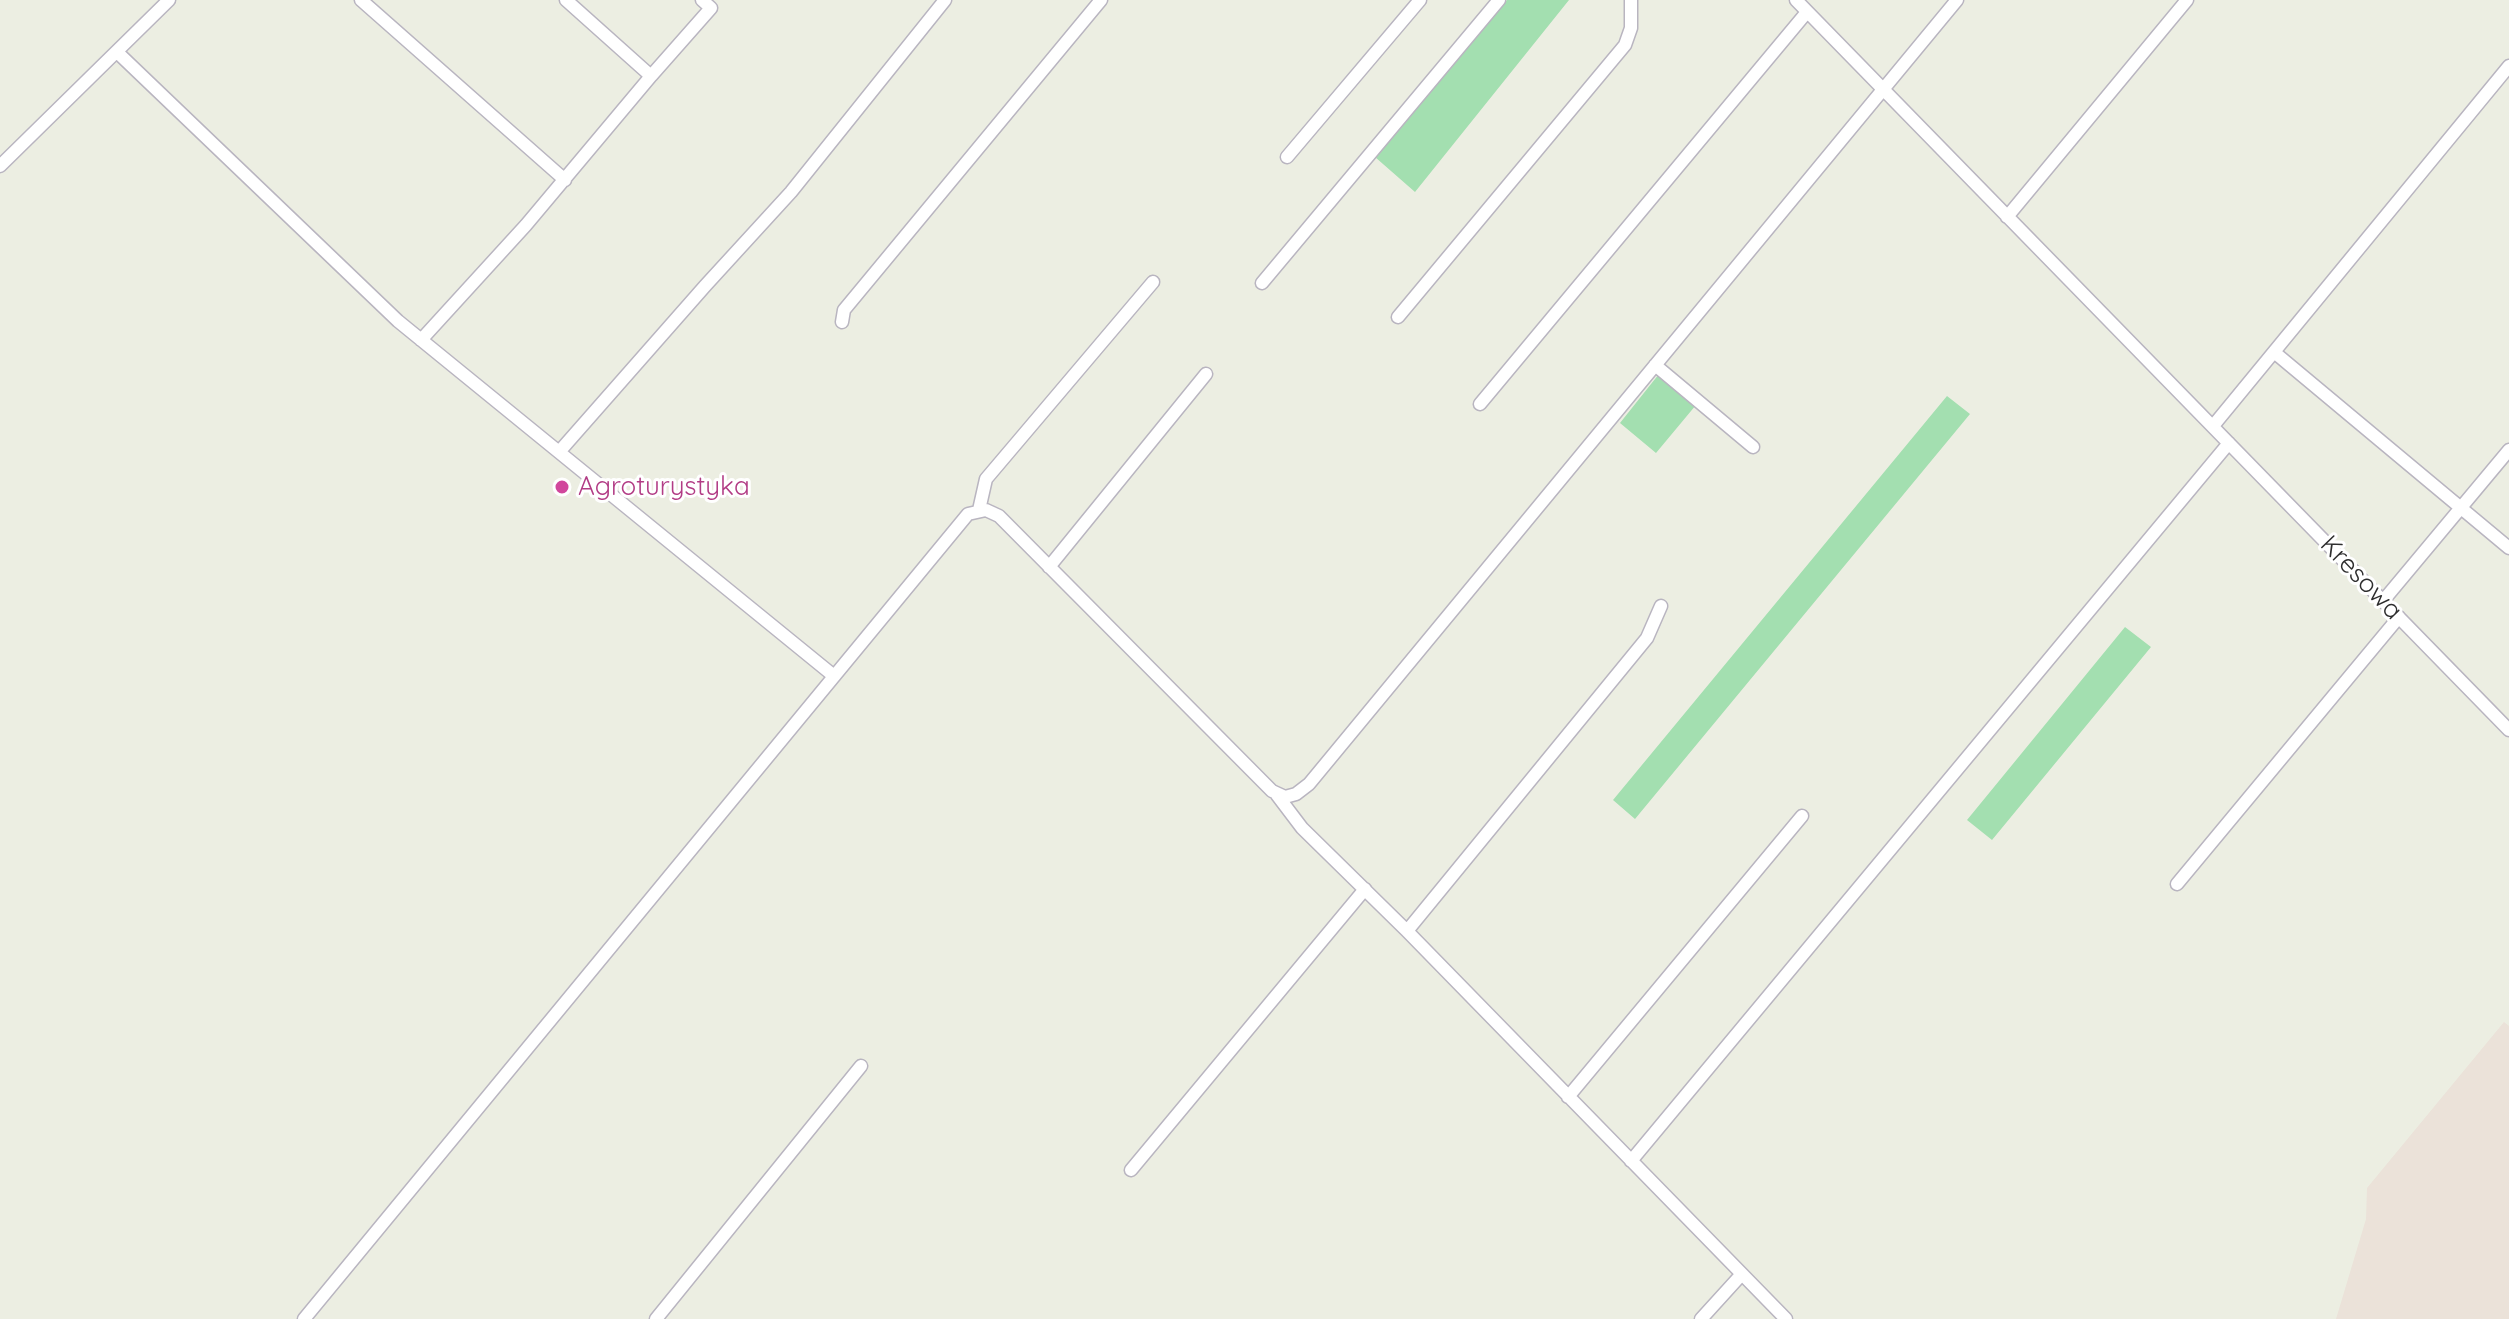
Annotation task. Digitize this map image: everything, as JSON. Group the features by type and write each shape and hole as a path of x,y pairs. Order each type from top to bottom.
{"street":[{"path":"361,0 565,180"},
{"path":"566,0 651,76"},
{"path":"559,452 791,192 945,0"},
{"path":"842,322 844,310 1101,0"},
{"path":"1287,157 1420,0"},
{"path":"1262,283 1499,0"},
{"path":"1398,317 1625,45 1631,28 1631,0"},
{"name":"Kresowa","path":"1796,0 2509,730"},
{"path":"1277,795 1285,797 1296,794 1309,784 1957,0"},
{"path":"2007,217 2187,0"},
{"path":"0,166 167,1"},
{"path":"421,340 565,180 710,3"},
{"path":"1480,404 1807,12"},
{"path":"117,52 421,340 834,676"},
{"path":"2213,426 2509,66"},
{"path":"979,510 986,479 1153,282"},
{"path":"2274,352 2509,548"},
{"path":"1655,365 1753,447"},
{"path":"1049,567 1206,374"},
{"path":"1631,1161 2229,443"},
{"path":"2383,601 2509,450"},
{"path":"304,1319 957,526 968,514 979,510 999,516 1277,795 1302,828 1407,931 1786,1319"},
{"path":"1407,931 1647,638 1661,606"},
{"path":"2177,884 2399,617"},
{"path":"1568,1097 1802,816"},
{"path":"1131,1170 1365,889"},
{"path":"656,1319 861,1066"},
{"path":"1701,1319 1741,1275"}],"shaded area":[{"path":"2504,1022 2509,1026 2509,1319 2336,1319 2366,1219 2367,1188"}],"green space":[{"path":"1507,0 1569,0 1415,192 1375,157"},
{"path":"1659,374 1696,405 1656,453 1620,423"},
{"path":"1947,396 1970,414 1635,819 1613,800"},
{"path":"2125,627 2151,647 1992,840 1967,820"}],"place":[{"name":"Agroturystyka","path":"562,487"}]}
